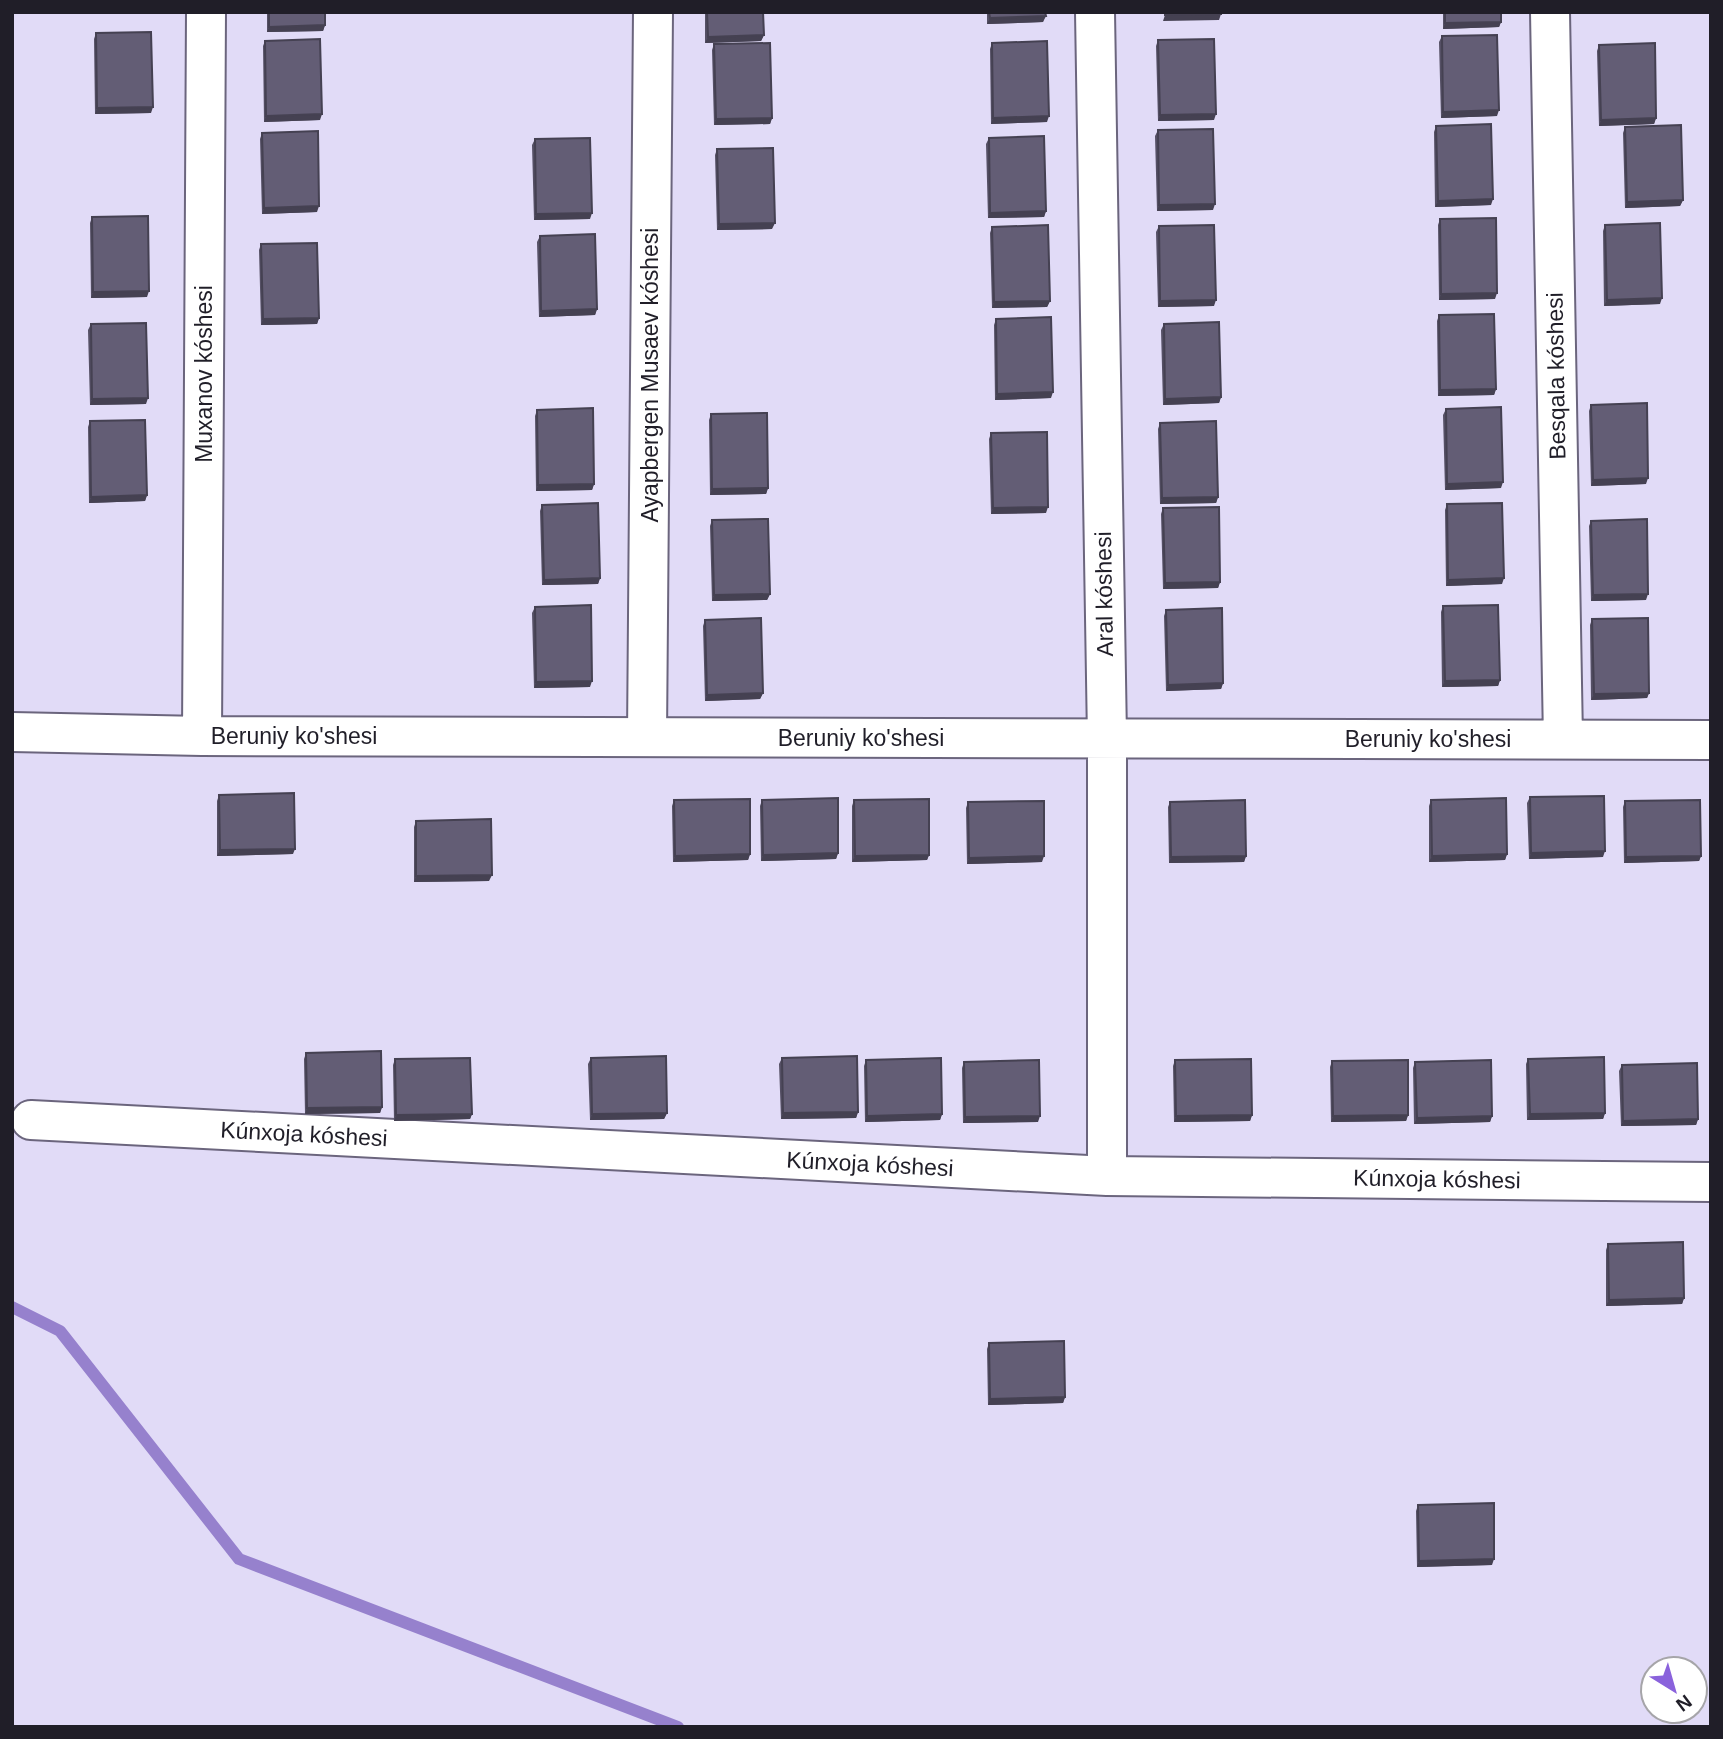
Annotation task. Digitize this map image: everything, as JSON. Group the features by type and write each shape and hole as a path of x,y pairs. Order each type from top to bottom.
{"street":[{"name":"Muxanov kóshesi","path":"202,736 206,12"},
{"name":"Ayapbergen Musaev kóshesi","path":"647,737 653,12"},
{"name":"Aral kóshesi","path":"1095,12 1107,738 1107,1176"},
{"name":"Besqala kóshesi","path":"1550,12 1563,739"},
{"name":"Beruniy ko'shesi","path":"12,732 202,736 1711,740"},
{"name":"Kúnxoja kóshesi","path":"31,1120 1107,1176 1711,1182"}],"building":[{"path":"269,12 325,12 325,25 269,27"},
{"path":"707,12 763,12 764,35 708,37"},
{"path":"989,12 1045,12 1046,16 990,18"},
{"path":"1165,12 1221,12 1221,14 1165,15"},
{"path":"1445,12 1501,12 1501,22 1445,23"},
{"path":"151,32 153,107 97,108 96,33"},
{"path":"1497,35 1499,110 1443,112 1442,36"},
{"path":"320,39 322,114 266,116 265,41"},
{"path":"1214,39 1216,114 1160,115 1158,40"},
{"path":"1047,41 1049,116 993,118 992,43"},
{"path":"770,43 772,118 716,119 714,44"},
{"path":"1655,43 1656,118 1601,120 1599,45"},
{"path":"1491,124 1493,199 1438,201 1436,126"},
{"path":"1681,125 1683,200 1627,202 1625,127"},
{"path":"1213,129 1215,204 1159,205 1158,130"},
{"path":"318,131 319,206 264,208 262,133"},
{"path":"1044,136 1046,211 990,213 989,138"},
{"path":"590,138 592,213 536,214 535,139"},
{"path":"773,148 775,223 719,224 717,149"},
{"path":"148,216 149,291 93,292 92,217"},
{"path":"1496,218 1497,293 1441,294 1440,219"},
{"path":"1660,223 1662,298 1607,300 1605,225"},
{"path":"1048,225 1050,301 994,302 992,227"},
{"path":"1214,225 1216,300 1160,301 1159,226"},
{"path":"595,234 597,309 541,311 540,236"},
{"path":"317,243 319,318 263,319 261,244"},
{"path":"1494,314 1496,389 1440,390 1439,315"},
{"path":"1051,317 1053,392 997,394 996,319"},
{"path":"1219,322 1221,397 1165,399 1164,324"},
{"path":"146,323 148,398 92,399 91,324"},
{"path":"1647,403 1648,478 1593,480 1591,405"},
{"path":"1501,407 1503,482 1447,484 1446,409"},
{"path":"593,408 594,484 538,485 537,410"},
{"path":"767,413 768,488 712,489 711,414"},
{"path":"145,420 147,495 91,497 90,421"},
{"path":"1216,421 1218,497 1162,498 1160,423"},
{"path":"1047,432 1048,507 993,508 991,433"},
{"path":"598,503 600,578 544,580 542,505"},
{"path":"1502,503 1504,578 1448,580 1447,504"},
{"path":"1219,507 1220,582 1165,583 1163,508"},
{"path":"768,519 770,594 714,595 712,520"},
{"path":"1647,519 1648,594 1593,595 1591,521"},
{"path":"591,605 592,681 536,682 535,607"},
{"path":"1498,605 1500,680 1445,681 1443,606"},
{"path":"1222,608 1223,683 1168,685 1166,610"},
{"path":"761,618 763,693 707,695 705,620"},
{"path":"1648,618 1649,693 1594,694 1592,619"},
{"path":"294,793 295,849 220,850 219,795"},
{"path":"1604,796 1605,851 1531,853 1530,797"},
{"path":"838,798 838,853 763,855 762,800"},
{"path":"1506,798 1507,854 1432,856 1431,800"},
{"path":"750,799 750,854 675,856 674,800"},
{"path":"929,799 929,855 855,856 854,800"},
{"path":"1245,800 1246,856 1171,857 1170,802"},
{"path":"1700,800 1701,856 1626,857 1625,801"},
{"path":"1044,801 1044,856 969,858 968,802"},
{"path":"491,819 492,875 416,876 416,821"},
{"path":"381,1051 382,1107 307,1108 306,1053"},
{"path":"666,1056 667,1113 592,1114 591,1058"},
{"path":"857,1056 858,1112 783,1113 782,1058"},
{"path":"1604,1057 1605,1113 1530,1114 1528,1059"},
{"path":"470,1058 472,1114 396,1115 395,1059"},
{"path":"941,1058 942,1114 867,1116 866,1060"},
{"path":"1251,1059 1252,1115 1176,1116 1175,1060"},
{"path":"1039,1060 1040,1116 965,1117 964,1062"},
{"path":"1408,1060 1408,1115 1333,1116 1332,1061"},
{"path":"1491,1060 1492,1116 1417,1118 1415,1062"},
{"path":"1697,1063 1698,1119 1623,1121 1622,1065"},
{"path":"1683,1242 1684,1298 1609,1300 1608,1244"},
{"path":"1064,1341 1065,1397 990,1399 989,1343"},
{"path":"1494,1503 1494,1559 1419,1561 1418,1505"}],"waterway":[{"path":"12,1307 60,1331 239,1559 678,1727"}]}
